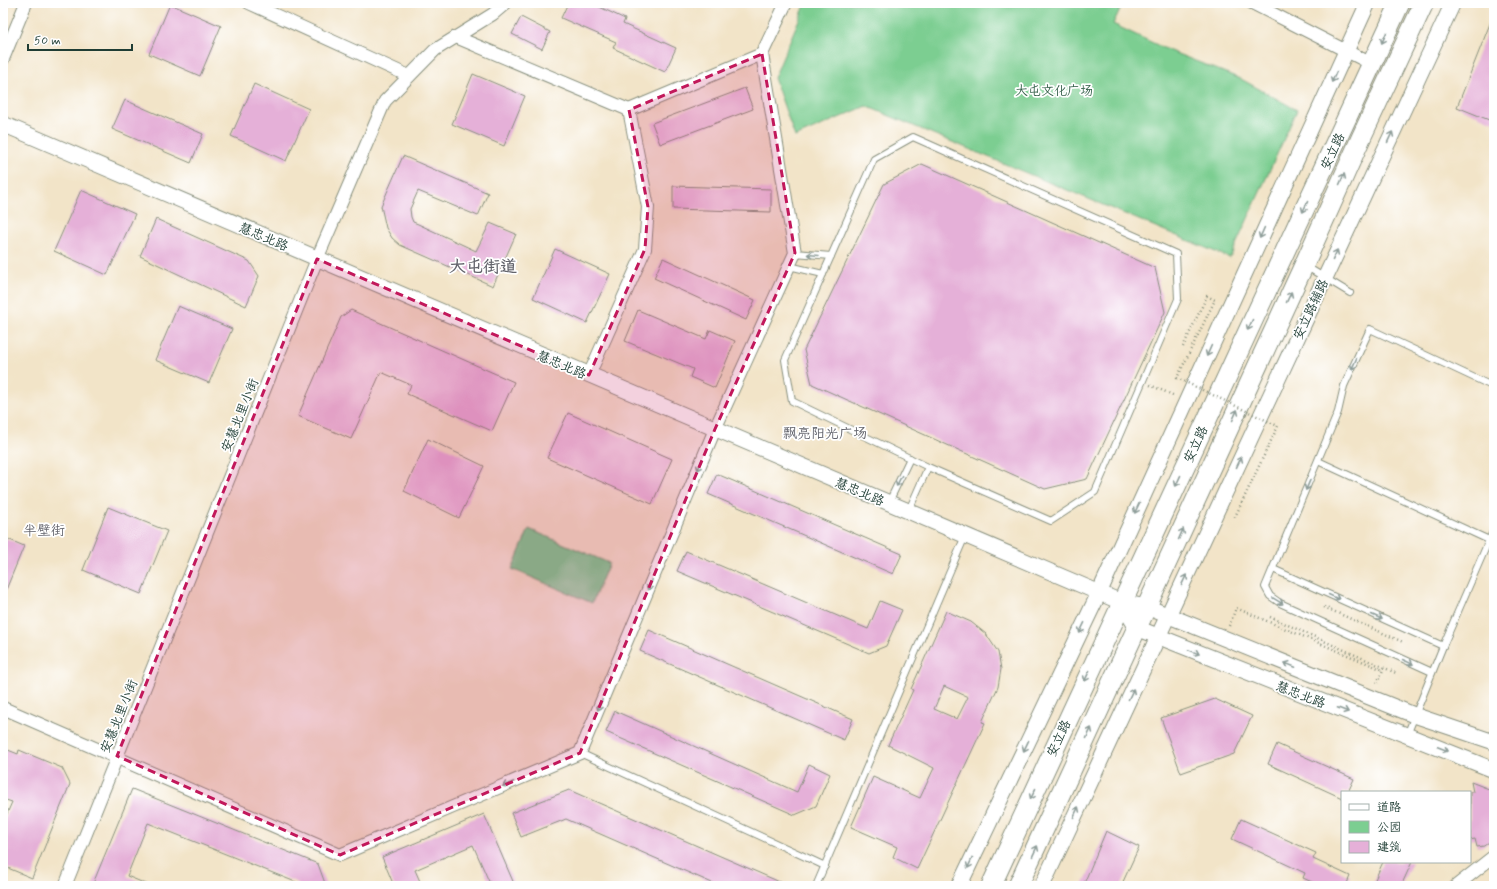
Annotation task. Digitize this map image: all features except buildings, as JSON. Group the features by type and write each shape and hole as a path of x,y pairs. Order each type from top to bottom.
{"main road":[{"name":"安立路","path":"990,886 1400,3"},
{"name":"安立路","path":"1018,886 1424,3"}],"street":[{"path":"3,59 26,3"},
{"path":"250,3 410,76"},
{"name":"安慧北里小街","path":"64,886 317,259 385,101 435,50 493,14 506,3"},
{"path":"3,708 117,756 340,855 580,753 715,429 795,253 762,54 786,3"},
{"path":"1252,3 1372,64"},
{"path":"1099,593 1368,3"},
{"name":"安立路辅路","path":"1167,615 1453,3"},
{"path":"456,37 629,110 762,54"},
{"path":"589,375 645,249 648,207 629,110"},
{"name":"慧忠北路","path":"3,124 1099,593 1121,602 1147,607 1414,715 1494,742"},
{"name":"安立路","path":"959,886 1099,593"},
{"path":"1121,602 1137,628"},
{"path":"1042,886 1167,615"},
{"name":"慧忠北路","path":"1137,628 1494,770"},
{"path":"1456,886 1494,856"}],"lane":[{"path":"913,137 1176,254 1178,299 1095,492 1051,521 928,467 792,401 785,360 831,256 874,159 913,137"},
{"path":"795,253 831,256"},
{"path":"1304,265 1350,293"},
{"path":"789,266 822,274"},
{"path":"1432,672 1280,603 1270,596 1265,587 1338,412 1344,386 1370,329 1494,387"},
{"path":"889,503 910,458"},
{"path":"1318,461 1489,540"},
{"path":"908,512 928,467"},
{"path":"1407,735 1443,646 1494,530"},
{"path":"816,886 966,536"},
{"path":"1273,569 1443,646"},
{"path":"580,753 825,866"}],"path":[{"path":"1183,347 1207,296 1215,300 1177,378 1278,426 1234,519"},
{"path":"1142,381 1186,401"},
{"path":"1324,607 1403,642"},
{"path":"1228,626 1236,608 1383,670 1377,683"},
{"path":"1270,617 1396,673"}],"highlighted area":[{"path":"762,54 795,253 715,429 580,753 340,855 117,756 317,259 589,375 645,249 648,207 629,110"}],"green space":[{"name":"大屯文化广场","path":"806,3 1123,3 1113,24 1170,51 1241,79 1297,110 1230,258 866,106 795,137 774,78"},
{"path":"529,529 609,563 592,603 512,569"}],"district":[{"name":"大屯街道","path":"483,266"},
{"name":"飘亮阳光广场","path":"825,433"},
{"name":"半壁街","path":"44,530"}]}
